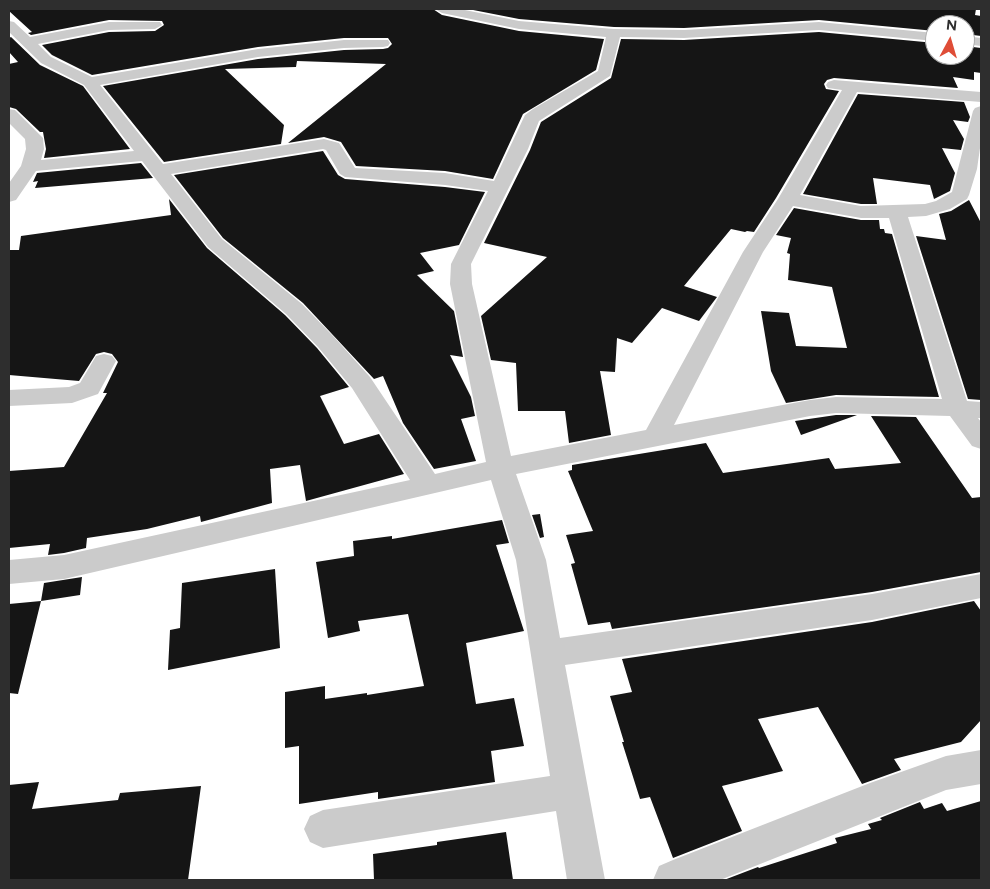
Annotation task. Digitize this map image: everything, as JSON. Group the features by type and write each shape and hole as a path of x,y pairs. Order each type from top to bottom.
{"street":[{"path":"442,9 519,25 614,33 684,34 787,26 823,26 925,36"},
{"path":"823,26 830,10"},
{"path":"26,42 109,26 155,25"},
{"path":"9,26 46,60 90,82 215,243 294,309 361,382 428,486"},
{"path":"586,880 531,560 500,469 462,284 461,264 520,149 531,119 539,112 593,82 605,73 614,33"},
{"path":"90,82 258,53 344,44 382,43"},
{"path":"834,85 981,97"},
{"path":"655,437 753,252 788,199 852,87"},
{"path":"788,199 839,210 897,212 926,210 944,205 960,195 981,111"},
{"path":"9,114 34,138 35,149 30,166 9,196"},
{"path":"30,166 154,163 324,144 333,147 346,170 351,173 445,179 500,187"},
{"path":"897,212 981,440"},
{"path":"9,398 72,395 89,388 104,361"},
{"path":"9,572 64,567 500,469 655,437 836,405 969,409"},
{"path":"547,654 872,607 981,586"},
{"path":"673,880 879,798 946,774 981,767"},
{"path":"323,829 570,791"}],"building":[{"path":"9,9 433,9 442,15 519,31 604,39 596,70 523,114 493,179 445,171 356,166 341,142 324,137 288,143 386,64 297,61 296,67 225,69 284,125 281,144 164,162 103,86 258,59 344,50 383,49 388,48 392,44 388,38 344,38 258,47 92,75 52,55 42,45 109,32 155,31 164,25 162,21 109,20 31,35 28,33 32,32"},
{"path":"468,9 976,9 975,15 925,15 925,30 819,20 684,28 614,27 519,19"},
{"path":"975,15 981,16 981,36 975,35"},
{"path":"819,32 925,42 925,65 975,65 975,47 981,48 981,73 974,72 974,80 953,77 958,88 834,78 827,80 824,84 826,89 839,91 754,232 731,229 684,286 717,297 699,321 662,308 632,343 617,338 615,372 600,371 611,435 569,443 565,411 518,411 516,363 491,360 481,316 547,257 484,243 530,150 541,122 611,78 621,39 684,40"},
{"path":"11,37 40,65 83,86 130,149 44,158 46,149 43,132 40,132 16,109 9,107 9,64 18,62 9,52 9,38"},
{"path":"858,94 964,102 970,117 968,122 953,120 964,139 961,150 942,148 955,173 950,191 934,199 930,185 873,178 877,204 861,204 803,194"},
{"path":"323,151 338,175 345,179 485,192 459,245 420,253 434,271 417,275 454,311 463,357 450,355 471,397 475,416 461,419 476,461 434,469 403,423 383,376 374,379 303,303 223,238 174,175"},
{"path":"141,163 153,178 35,188 38,181 33,182 37,173"},
{"path":"169,199 207,248 285,315 317,348 349,387 320,396 344,444 379,434 404,474 306,501 300,465 270,469 272,503 201,522 200,516 147,529 87,538 86,548 64,553 48,555 50,544 9,548 9,471 64,467 107,393 103,393 118,362 112,354 104,352 96,354 79,381 9,375 9,250 19,250 21,236 171,215"},
{"path":"969,200 981,223 981,400 968,399 916,236 946,240 939,214 951,211"},
{"path":"794,208 861,220 879,220 880,229 884,229 885,233 892,234 939,397 836,395 786,403 771,371 761,311 789,313 796,346 847,348 832,287 788,280 790,254 787,253 791,238 776,235"},
{"path":"836,415 857,415 801,435 795,421"},
{"path":"871,416 916,417 972,498 981,497 981,572 872,592 612,629 610,622 588,625 571,564 575,563 566,535 593,531 568,471 572,470 572,465 706,443 723,473 829,458 835,469 901,463"},
{"path":"540,514 544,537 540,538 532,515"},
{"path":"502,520 509,543 496,545 524,631 466,643 476,704 514,698 524,746 491,751 495,782 378,799 378,792 299,804 299,746 285,748 285,692 325,686 325,699 367,693 367,695 424,686 408,614 358,621 360,631 328,638 316,562 354,556 353,541 392,536 392,539"},
{"path":"275,569 280,648 168,670 170,630 180,628 182,583"},
{"path":"82,577 80,595 41,601 44,583"},
{"path":"41,601 18,694 9,693 9,604"},
{"path":"974,601 981,611 981,720 961,742 894,759 901,770 862,784 818,707 758,719 783,771 722,786 742,831 673,858 650,797 640,799 610,696 632,692 622,659 872,622"},
{"path":"39,782 32,809 118,800 120,793 201,786 188,880 9,880 9,785"},
{"path":"981,801 981,880 724,880 758,867 837,843 835,838 871,829 868,824 882,820 880,818 920,802 924,809 942,803 947,811"},
{"path":"506,832 513,880 374,880 373,854 437,845 437,842"}]}
